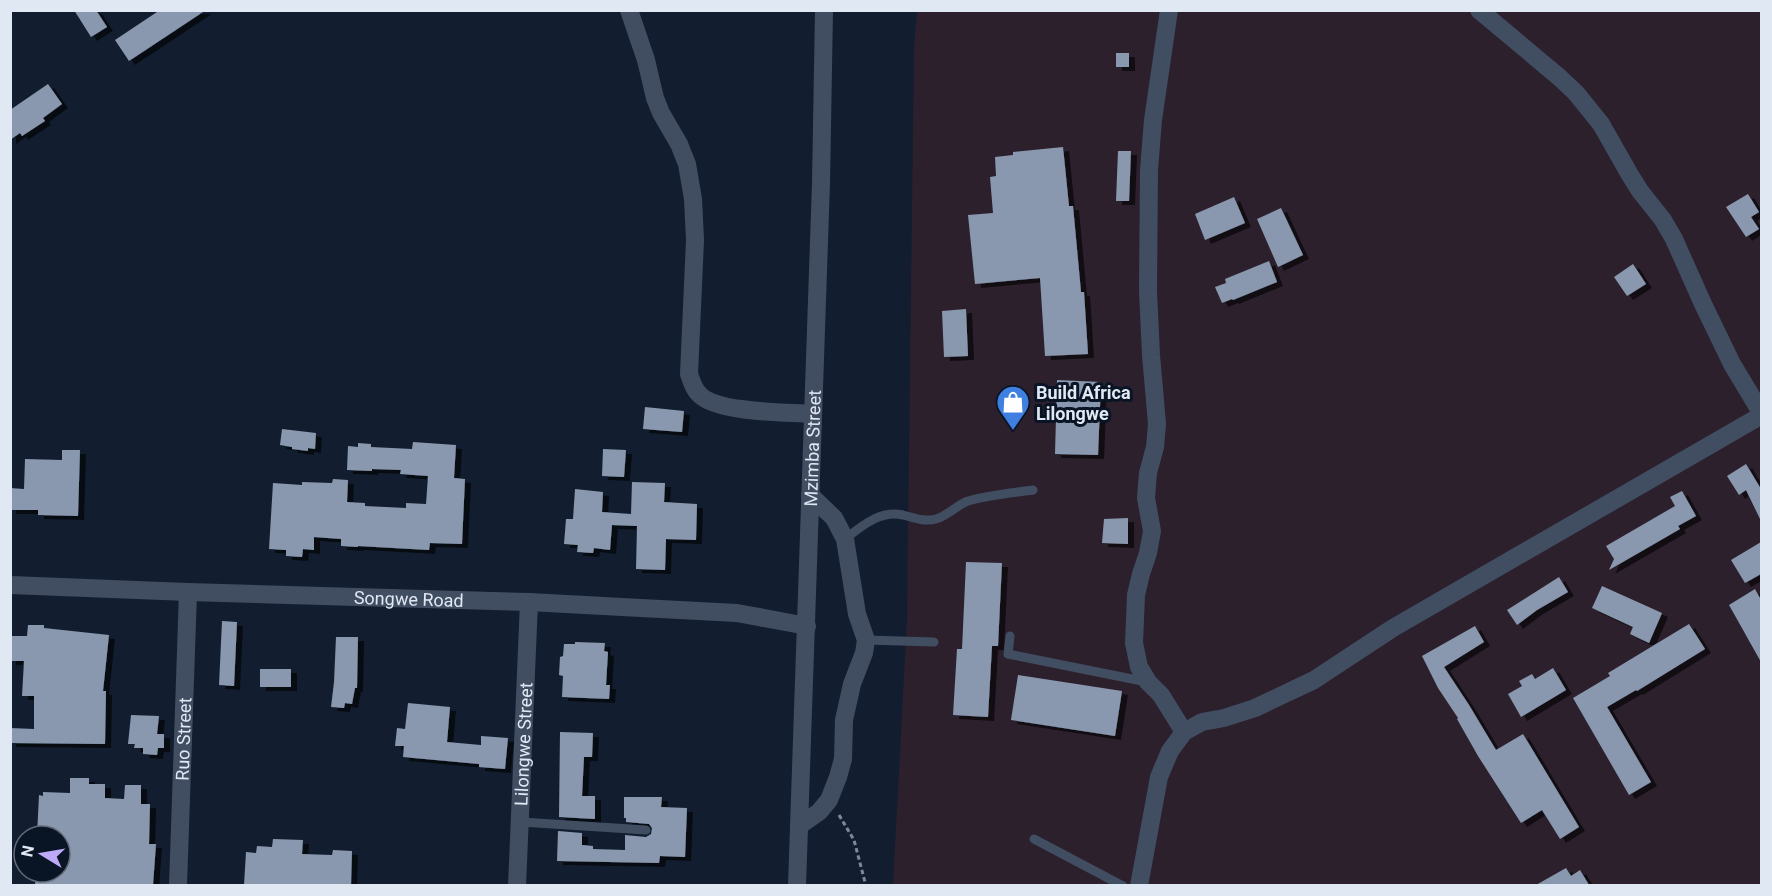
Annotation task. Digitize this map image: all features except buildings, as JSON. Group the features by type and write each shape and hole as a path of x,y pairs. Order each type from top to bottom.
{"street":[{"path":"629,10 646,60 655,98 687,164 693,199 695,240 689,374 693,386 700,396 711,403 725,407 812,414"},
{"name":"Mzimba Street","path":"797,885 821,183 824,10"},
{"path":"1169,10 1153,120 1149,170 1148,291 1157,424 1146,498 1152,531 1136,595 1134,643 1139,667 1148,682 1161,695 1184,732"},
{"path":"1139,885 1159,777 1170,752 1184,732 1202,722 1255,708 1314,680 1392,628 1761,415 1732,364 1674,239 1663,220 1635,183 1601,124 1559,76 1479,10"},
{"path":"799,826 819,812 829,800 838,777 843,759 844,720 852,684 867,640 856,606 845,539 834,518 810,495"},
{"name":"Songwe Road","path":"10,585 528,602 736,613 807,626"},
{"name":"Ruo Street","path":"178,885 188,592"},
{"name":"Lilongwe Street","path":"518,885 528,602"}],"lane":[{"path":"845,539 867,522 885,516 900,514 924,520 938,519 969,501 1033,490"},
{"path":"1010,636 1008,654 1148,682"},
{"path":"867,640 934,642"},
{"path":"521,822 646,830"},
{"path":"1034,839 1123,885"}],"path":[{"path":"829,800 854,840 866,885"}],"shaded area":[{"path":"917,11 1761,11 1761,885 893,886 907,619 914,47"}],"place":[{"name":"Build Africa Lilongwe","path":"1013,431"}]}
